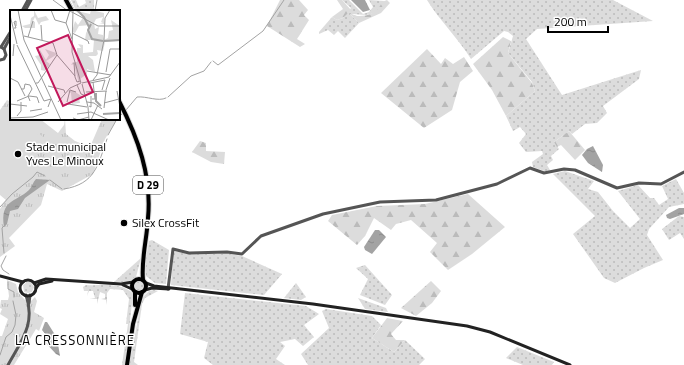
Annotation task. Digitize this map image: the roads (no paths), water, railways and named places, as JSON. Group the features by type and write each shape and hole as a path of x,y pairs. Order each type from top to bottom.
{"main road":[{"path":"67,1 72,10"},
{"name":"D 29","path":"120,103 140,149 148,184 149,217 143,260 145,281"},
{"name":"D 29","path":"135,280 143,260"},
{"path":"1,276 23,282 29,280 34,283 36,288"},
{"path":"1,276 20,286 21,291 26,295 30,295 35,292 36,288 40,284 53,280"},
{"path":"34,283 46,279 122,284 135,280 145,281 168,288"},
{"path":"127,365 133,324 135,280"},
{"path":"133,324 145,281"},
{"path":"20,286 23,282"},
{"path":"122,284 134,290 143,291 152,288 168,288 187,290 313,304 467,326 490,332 570,365"}],"street":[{"path":"25,10 30,1"},
{"path":"2,48 10,33"},
{"path":"2,48 10,37"},
{"path":"0,60 4,59 6,56 2,48"},
{"path":"168,288 173,249 189,253 227,252 242,254 261,236 323,214 380,202 436,200 497,184 530,168 544,173 564,169 575,170 617,188 639,183 661,184 684,172"},
{"path":"26,295 28,306"},
{"path":"8,365 27,332 30,295"}],"water":[{"path":"351,0 365,0 370,10 363,12"},
{"path":"593,146 603,165 602,172 588,163 582,155 587,149"},
{"path":"36,179 50,180 25,198 18,209 10,211 7,224 4,227 3,218 6,206 29,190"},
{"path":"679,208 684,208 684,214 670,219 667,218 666,215"},
{"path":"375,230 379,230 386,237 372,254 365,250 364,247"},
{"path":"45,322 47,322 57,338 60,356 56,354 44,341 46,335 42,330"}],"waterway":[{"path":"53,0 67,10"},
{"path":"69,0 74,10"},
{"path":"95,10 97,0"},
{"path":"213,61 218,65 263,31 284,0"},
{"path":"168,97 191,76 204,71 211,62"},
{"path":"126,110 137,97 160,99 166,98"},
{"path":"120,116 124,112"},
{"path":"108,135 116,120"},
{"path":"64,189 83,183 89,178 98,164 107,139"},
{"path":"0,207 37,172 45,176"},
{"path":"50,180 62,189"},
{"path":"4,226 2,228 4,253"},
{"path":"6,256 1,266 3,270 9,274"},
{"path":"8,282 8,289 14,292 14,297"},
{"path":"0,355 6,337 12,332 15,325 16,315 13,301"}],"place":[{"name":"Stade municipal Yves Le Minoux","path":"18,154"},
{"name":"Silex CrossFit","path":"124,223"}],"district":[{"name":"LA CRESSONNIÈRE","path":"75,340"}]}
